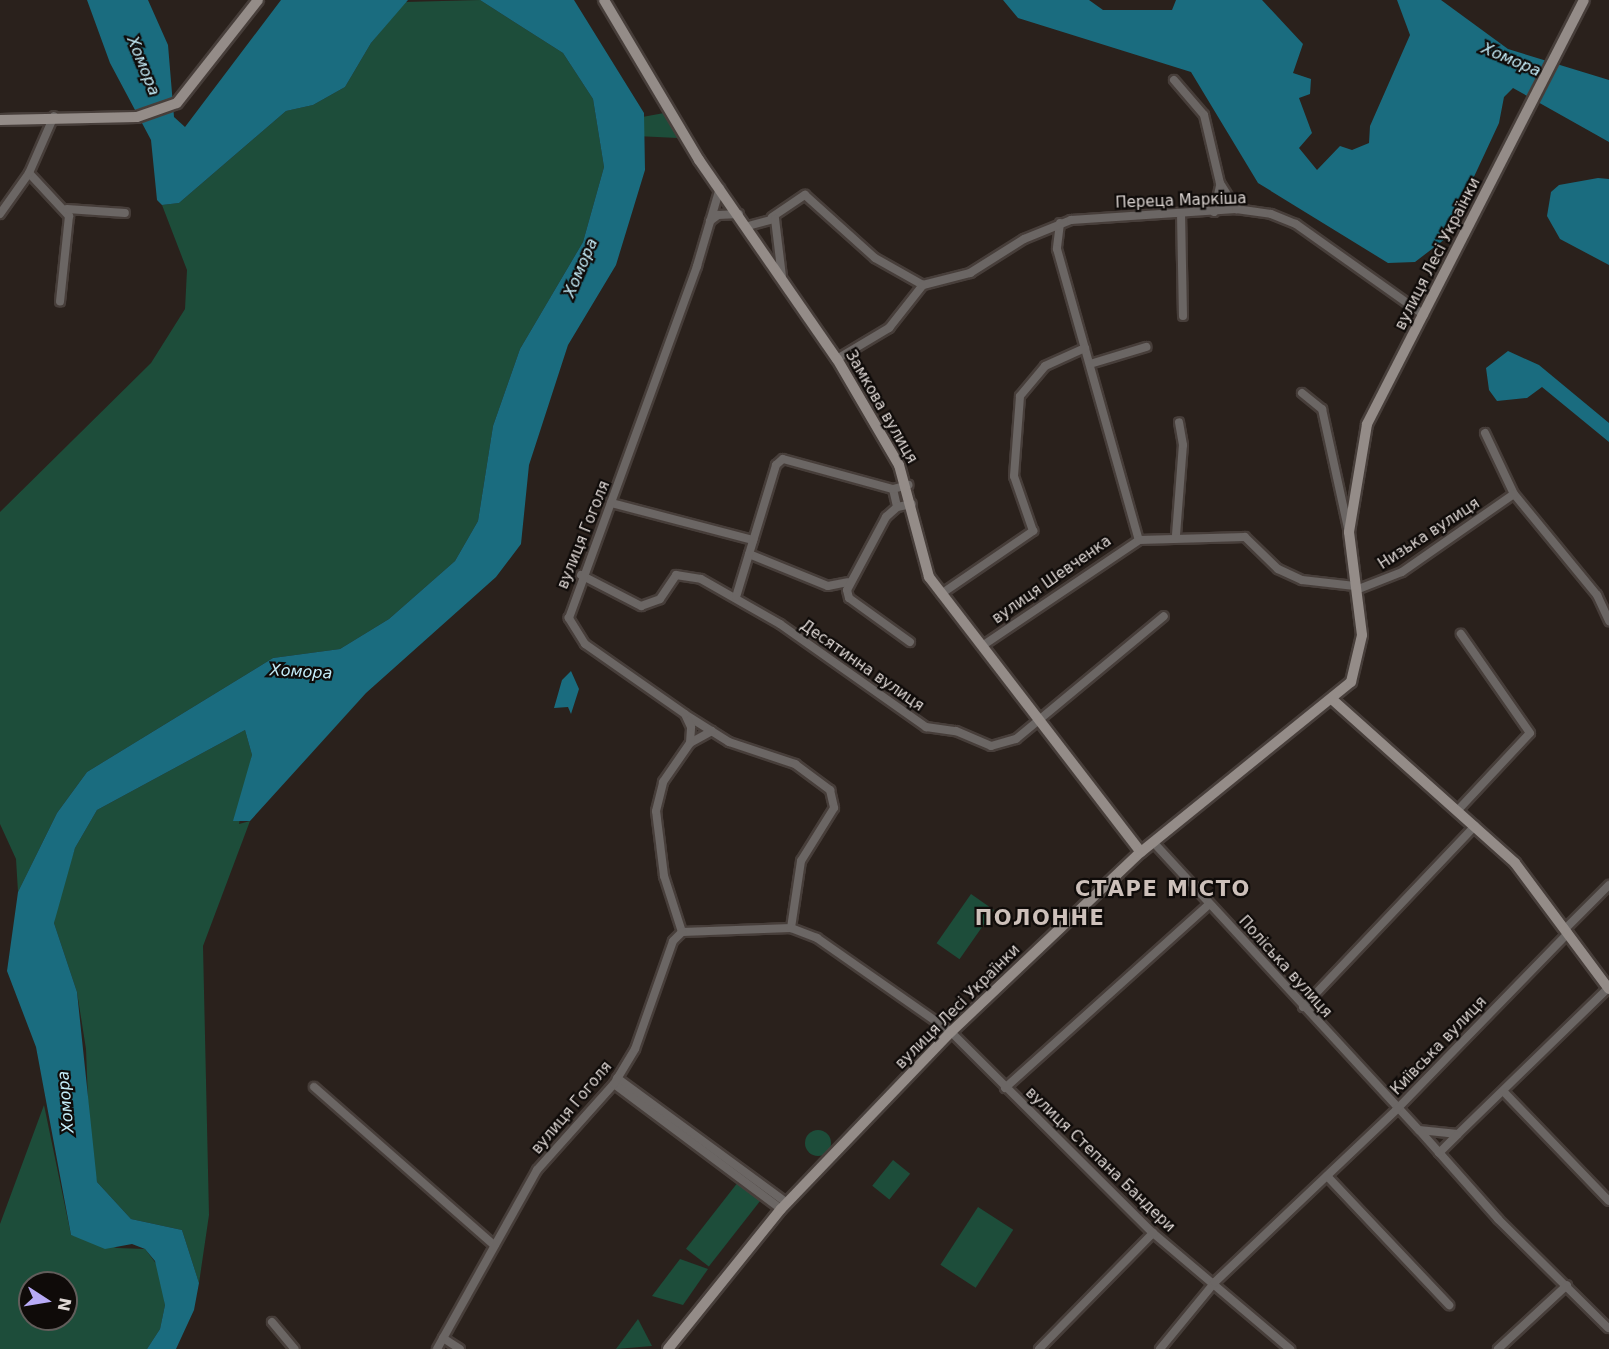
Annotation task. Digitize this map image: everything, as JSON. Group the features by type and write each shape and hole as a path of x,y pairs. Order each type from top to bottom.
{"main road":[{"path":"0,118 55,115 137,117 177,104 258,0"},
{"name":"Замкова вулиця","path":"604,0 720,188 740,214 837,359 908,485 929,577 1142,852"},
{"name":"вулиця Лесі Українки","path":"668,1349 784,1206 951,1032 1142,852 1334,701 1351,682 1361,658 1349,532 1358,451 1367,424 1584,0"},
{"path":"1334,701 1515,863 1609,989"}],"street":[{"path":"1174,80 1204,114 1220,183 1236,209"},
{"path":"0,214 29,173 55,115"},
{"path":"29,173 67,209 125,213"},
{"path":"1214,212 1220,183"},
{"name":"вулиця Гоголя","path":"720,188 611,503 570,604 575,633 685,714 757,754 795,764 834,799 834,808 804,852 791,928"},
{"path":"748,226 772,217 805,195 875,258 923,285 889,328 837,359"},
{"path":"60,302 69,248 67,209"},
{"name":"Переца Маркіша","path":"923,285 970,273 1060,223 1236,209 1296,224 1424,315"},
{"path":"1181,213 1184,316"},
{"path":"710,221 718,215 740,214"},
{"path":"772,217 782,278"},
{"path":"1060,223 1056,244 1139,540"},
{"path":"1043,231 1056,244"},
{"path":"1090,364 1146,347"},
{"path":"941,594 1033,531 1014,476 1020,396 1045,366 1085,348"},
{"name":"вулиця Лесі Українки","path":"1302,393 1322,409 1349,532"},
{"path":"1176,536 1183,445 1179,422"},
{"path":"1485,433 1514,494 1598,595 1609,621"},
{"path":"736,597 776,465 783,459 893,489 908,485"},
{"path":"893,489 897,507"},
{"name":"Низька вулиця","path":"1356,588 1402,572 1514,494"},
{"path":"611,503 753,540"},
{"path":"849,598 848,582 897,507 912,504"},
{"name":"вулиця Шевченка","path":"982,646 1139,540 1176,536 1245,537 1278,569 1302,580 1356,588"},
{"path":"749,554 828,586 849,598 910,642"},
{"name":"Десятинна вулиця","path":"580,575 641,606 660,599 676,575 685,573 736,597 926,727 1000,747 1039,719"},
{"path":"828,586 848,582"},
{"path":"1039,719 1164,616"},
{"path":"1458,810 1530,733 1461,634"},
{"path":"685,714 690,743"},
{"path":"712,731 690,743 663,782 656,811 664,876 682,932 791,928"},
{"path":"1303,1007 1475,826"},
{"name":"Поліська вулиця","path":"1153,843 1396,1110 1419,1130"},
{"path":"1567,931 1609,885"},
{"path":"1005,1088 1209,904"},
{"name":"вулиця Степана Бандери","path":"791,928 817,938 951,1032 1153,1233 1215,1282 1290,1349"},
{"name":"Київська вулиця","path":"1160,1349 1215,1282 1396,1110 1567,931"},
{"name":"вулиця Гоголя","path":"437,1349 537,1170 615,1081 650,1014 673,941 682,932"},
{"path":"1439,1152 1609,989"},
{"path":"615,1081 784,1206"},
{"path":"314,1087 494,1245"},
{"path":"1504,1092 1609,1201"},
{"path":"1419,1130 1458,1134"},
{"path":"1419,1130 1608,1328"},
{"path":"1326,1176 1449,1305"},
{"path":"1039,1349 1153,1233"},
{"path":"1498,1349 1567,1285"},
{"path":"272,1322 295,1349"},
{"path":"443,1338 460,1349"}],"green space":[{"path":"480,0 563,53 593,99 604,167 583,242 520,349 493,426 478,521 455,561 389,619 340,649 273,658 87,772 57,813 18,892 16,859 0,824 0,512 151,363 185,309 187,270 162,205 179,203 286,111 313,105 345,87 371,43 405,2"},
{"path":"664,113 678,138 636,136 637,118"},
{"path":"245,730 252,755 239,824 250,821 203,946 209,1215 199,1283 182,1230 131,1219 97,1182 90,1152 86,1049 77,992 54,923 56,904 75,848 97,810"},
{"path":"971,894 994,910 960,959 937,943"},
{"path":"44,1105 71,1235 117,1248 145,1249 161,1270 165,1305 160,1329 147,1349 0,1349 0,1224"},
{"path":"818,1130 827,1134 831,1143 827,1152 818,1156 809,1152 805,1143 809,1134"},
{"path":"893,1160 910,1174 889,1199 872,1186"},
{"path":"742,1177 765,1195 709,1267 686,1249"},
{"path":"978,1207 1013,1230 976,1288 940,1265"},
{"path":"680,1259 708,1269 683,1305 652,1296"},
{"path":"638,1319 652,1346 616,1349"}],"water":[{"name":"Хомора","path":"87,0 148,0 168,45 174,117 185,127 281,0 408,0 371,43 345,87 313,105 286,111 179,203 162,205 157,200 151,140 110,63"},
{"name":"Хомора","path":"480,0 574,0 644,113 645,170 616,265 568,345 529,465 521,544 496,577 366,693 250,821 233,821 252,755 245,730 97,810 75,848 54,923 77,992 97,1182 131,1219 182,1230 199,1283 194,1310 176,1349 147,1349 160,1329 165,1305 155,1261 145,1249 132,1244 105,1249 71,1235 36,1047 7,971 18,892 57,813 87,772 273,658 340,649 389,619 455,561 478,521 493,426 520,349 583,242 604,167 593,99 563,53"},
{"name":"Хомора","path":"1003,0 1089,0 1103,10 1172,10 1176,0 1262,0 1303,44 1293,73 1311,79 1310,94 1299,98 1312,133 1299,148 1317,170 1340,146 1352,150 1369,143 1370,126 1410,35 1397,0 1441,0 1508,49 1609,80 1609,142 1513,88 1504,97 1499,123 1445,239 1415,262 1388,263 1258,183 1191,72 1018,18"},
{"path":"1598,178 1609,179 1609,265 1560,239 1547,216 1551,192 1559,185"},
{"path":"1508,351 1539,365 1609,423 1609,442 1542,387 1527,398 1497,401 1489,390 1486,368"},
{"path":"571,671 579,689 571,714 568,707 554,708 562,680"}],"district":[{"name":"СТАРЕ МІСТО","path":"1163,889"},
{"name":"ПОЛОННЕ","path":"1040,918"}]}
